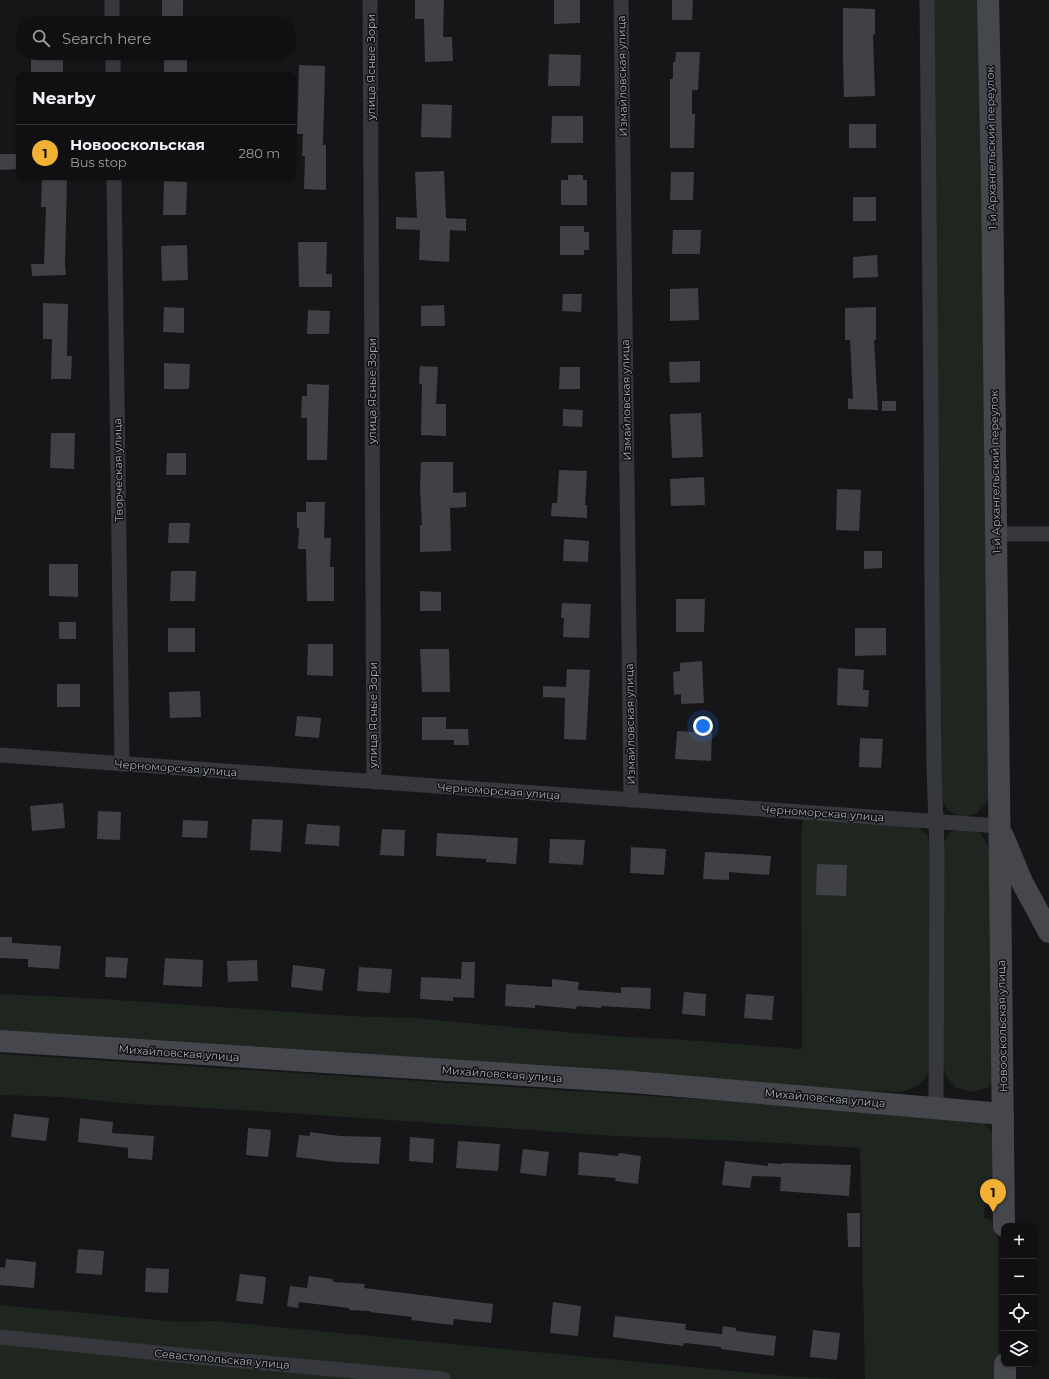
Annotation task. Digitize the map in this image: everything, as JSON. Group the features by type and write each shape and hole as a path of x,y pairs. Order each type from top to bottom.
{"street":[{"path":"112,0 112,16"},
{"name":"улица Ясные Зори","path":"370,0 374,782"},
{"name":"Измайловская улица","path":"621,0 631,800"},
{"path":"927,0 932,597 934,760 937,821 936,1108"},
{"name":"1-й Архангельский переулок","path":"988,0 992,181 999,826 1022,882 1049,932"},
{"path":"113,60 113,72"},
{"name":"Творческая улица","path":"114,180 122,764"},
{"path":"996,534 1049,534"},
{"name":"Черноморская улица","path":"0,756 999,826"},
{"name":"Новооскольская улица","path":"999,826 1004,1223"},
{"name":"Михайловская улица","path":"0,1041 633,1082 1003,1114"},
{"name":"Севастопольская улица","path":"0,1337 198,1357 444,1379"},
{"path":"1005,1367 1006,1379"}],"shaded area":[{"path":"933,0 977,0 979,5 989,800 976,814 961,817 948,811 939,795"},
{"path":"803,818 917,826 928,836 930,846 930,1065 926,1078 916,1087 900,1092 806,1088 0,1034 0,994 88,998 349,1016 413,1018 610,1036 802,1049 801,838"},
{"path":"961,829 979,831 986,842 994,862 997,1074 987,1088 973,1092 956,1088 946,1076 942,1059 943,843 950,832"},
{"path":"0,1054 978,1117 990,1129 997,1149 998,1191 991,1203 984,1205 984,1217 991,1220 998,1239 998,1379 865,1379 860,1148 616,1136 121,1103 64,1097 0,1095"},
{"path":"0,1305 179,1322 216,1321 785,1376 838,1379 0,1379"}],"building":[{"path":"162,0 183,0 183,16 162,16"},
{"path":"415,0 444,0 443,37 452,37 453,61 425,62 424,19 415,19"},
{"path":"554,0 580,0 580,23 554,24"},
{"path":"672,0 693,0 692,20 672,20"},
{"path":"843,8 875,9 875,35 873,34 875,96 844,97"},
{"path":"676,52 700,52 698,90 692,90 692,114 695,114 694,148 670,148 670,79 673,79 673,62 675,62"},
{"path":"549,54 581,55 580,86 548,86"},
{"path":"31,60 63,60 63,72 31,72"},
{"path":"164,60 187,60 187,72 164,72"},
{"path":"299,65 325,66 323,145 326,145 326,190 304,189 305,156 302,156 303,134 297,134"},
{"path":"422,104 452,105 451,138 421,137"},
{"path":"552,116 583,116 583,143 551,143"},
{"path":"849,124 876,124 876,148 849,148"},
{"path":"0,154 16,154 16,169 0,170"},
{"path":"444,171 446,218 466,219 466,231 450,230 449,262 419,260 420,230 396,229 396,217 417,218 415,172"},
{"path":"671,172 694,172 693,200 670,200"},
{"path":"568,175 583,175 583,180 587,180 587,205 561,205 561,180 568,180"},
{"path":"42,180 67,180 66,275 32,276 31,264 44,264 46,207 41,207"},
{"path":"164,181 187,182 186,215 163,215"},
{"path":"853,197 876,197 876,221 853,221"},
{"path":"560,226 584,226 584,232 589,232 589,250 584,250 584,255 560,255"},
{"path":"673,230 701,230 700,254 672,254"},
{"path":"298,242 327,242 326,274 332,274 332,287 299,287"},
{"path":"187,245 188,280 162,281 161,246"},
{"path":"877,255 878,277 853,278 853,257"},
{"path":"698,288 699,320 670,321 670,289"},
{"path":"563,294 582,294 581,312 562,311"},
{"path":"43,303 68,304 67,356 72,356 71,379 51,379 52,339 43,339"},
{"path":"444,305 445,326 421,326 421,306"},
{"path":"164,307 184,308 184,333 163,332"},
{"path":"876,307 876,340 874,340 878,410 848,409 848,398 853,399 850,340 845,340 845,308"},
{"path":"308,310 330,311 329,334 307,334"},
{"path":"700,361 700,382 670,383 669,362"},
{"path":"164,363 190,364 189,389 164,389"},
{"path":"420,366 438,367 436,404 446,404 446,436 421,435 422,384 419,384"},
{"path":"560,367 580,367 580,389 559,389"},
{"path":"307,384 329,385 327,460 307,460 307,418 301,418 302,396 307,396"},
{"path":"882,401 896,401 896,411 882,411"},
{"path":"563,409 583,410 582,427 563,426"},
{"path":"701,413 703,457 672,458 670,414"},
{"path":"51,433 75,433 74,469 50,468"},
{"path":"167,453 186,453 186,475 166,475"},
{"path":"421,462 453,462 453,493 466,492 466,507 450,508 451,551 420,552 420,525 422,525 420,487"},
{"path":"559,470 587,471 585,505 587,505 587,518 551,516 552,503 557,503"},
{"path":"704,477 705,505 671,506 670,479"},
{"path":"837,489 861,490 859,531 836,530"},
{"path":"306,502 325,502 324,538 331,538 330,567 334,567 334,601 307,601 306,549 298,549 299,528 297,528 297,512 306,512"},
{"path":"169,523 190,523 189,543 168,543"},
{"path":"564,539 589,541 588,562 563,561"},
{"path":"864,551 882,551 882,568 864,569"},
{"path":"49,564 78,564 78,597 49,596"},
{"path":"171,571 196,571 195,601 170,601"},
{"path":"420,591 441,592 441,611 420,611"},
{"path":"676,599 705,599 704,632 676,632"},
{"path":"562,603 591,604 589,638 563,637 564,618 561,618"},
{"path":"59,622 76,622 76,639 59,639"},
{"path":"168,628 195,628 195,652 168,652"},
{"path":"855,628 886,628 886,655 855,656"},
{"path":"308,644 333,644 333,676 307,675"},
{"path":"420,649 449,649 450,692 422,692"},
{"path":"702,661 704,703 681,704 681,694 674,695 673,672 680,671 680,663"},
{"path":"838,668 864,670 863,690 869,690 868,707 837,705"},
{"path":"567,669 590,670 586,740 564,739 565,698 543,697 543,686 566,687"},
{"path":"57,684 80,684 80,707 57,707"},
{"path":"200,691 201,717 170,718 169,692"},
{"path":"297,716 321,718 319,738 295,736"},
{"path":"422,717 446,717 446,729 468,729 469,745 454,745 454,740 422,740"},
{"path":"677,731 712,733 711,761 675,759"},
{"path":"860,738 883,739 881,768 859,767"},
{"path":"63,803 65,828 32,831 30,806"},
{"path":"98,811 121,812 120,840 97,839"},
{"path":"252,819 283,820 281,852 250,850"},
{"path":"183,820 208,821 207,838 182,837"},
{"path":"307,824 340,826 339,846 305,844"},
{"path":"382,829 405,830 404,856 380,855"},
{"path":"437,833 518,838 516,864 486,862 486,859 436,856"},
{"path":"550,839 585,840 583,865 549,863"},
{"path":"631,847 666,849 664,875 630,873"},
{"path":"705,852 771,856 769,875 729,872 729,880 703,879"},
{"path":"817,864 847,865 846,896 816,895"},
{"path":"0,937 12,937 12,943 61,946 59,969 28,967 28,959 0,958"},
{"path":"106,957 128,958 126,978 105,977"},
{"path":"165,958 203,960 202,987 163,985"},
{"path":"257,960 258,981 228,982 227,961"},
{"path":"462,962 475,962 474,998 453,997 453,1001 420,999 421,977 461,979"},
{"path":"293,965 325,969 322,991 291,987"},
{"path":"359,967 392,969 390,993 357,991"},
{"path":"552,979 579,982 578,990 621,993 621,987 651,988 650,1009 601,1006 601,1008 577,1006 576,1009 535,1005 535,1008 505,1006 506,984 552,987"},
{"path":"684,992 706,994 705,1016 682,1014"},
{"path":"746,994 774,996 772,1020 744,1018"},
{"path":"14,1114 49,1118 46,1141 11,1137"},
{"path":"80,1118 113,1122 112,1133 154,1136 152,1160 128,1158 128,1148 78,1142"},
{"path":"248,1128 271,1130 268,1157 246,1155"},
{"path":"310,1132 340,1136 381,1137 379,1164 336,1162 296,1157 299,1135 310,1136"},
{"path":"410,1137 434,1139 433,1163 409,1161"},
{"path":"458,1141 500,1144 498,1171 456,1168"},
{"path":"523,1149 549,1152 546,1176 520,1173"},
{"path":"579,1152 618,1156 619,1153 641,1156 638,1184 615,1181 616,1178 578,1175"},
{"path":"725,1161 768,1166 768,1163 851,1165 849,1196 780,1191 781,1177 752,1176 750,1188 722,1185"},
{"path":"847,1213 860,1213 860,1247 848,1247"},
{"path":"78,1249 104,1251 102,1275 76,1273"},
{"path":"6,1259 36,1262 34,1288 0,1285 0,1267 5,1268"},
{"path":"146,1268 169,1269 168,1293 145,1292"},
{"path":"240,1274 266,1277 263,1304 236,1301"},
{"path":"309,1276 333,1279 333,1282 365,1284 364,1288 493,1304 491,1323 454,1319 453,1325 411,1320 412,1317 370,1311 349,1310 349,1308 299,1302 298,1308 287,1306 290,1286 307,1288"},
{"path":"553,1302 581,1306 578,1336 550,1333"},
{"path":"615,1316 686,1324 685,1330 722,1334 723,1326 736,1328 736,1331 776,1336 774,1356 721,1349 721,1347 684,1343 683,1346 613,1337"},
{"path":"813,1330 840,1333 837,1360 810,1357"}],"place":[{"name":"Новооскольская","path":"993,1212"}]}
